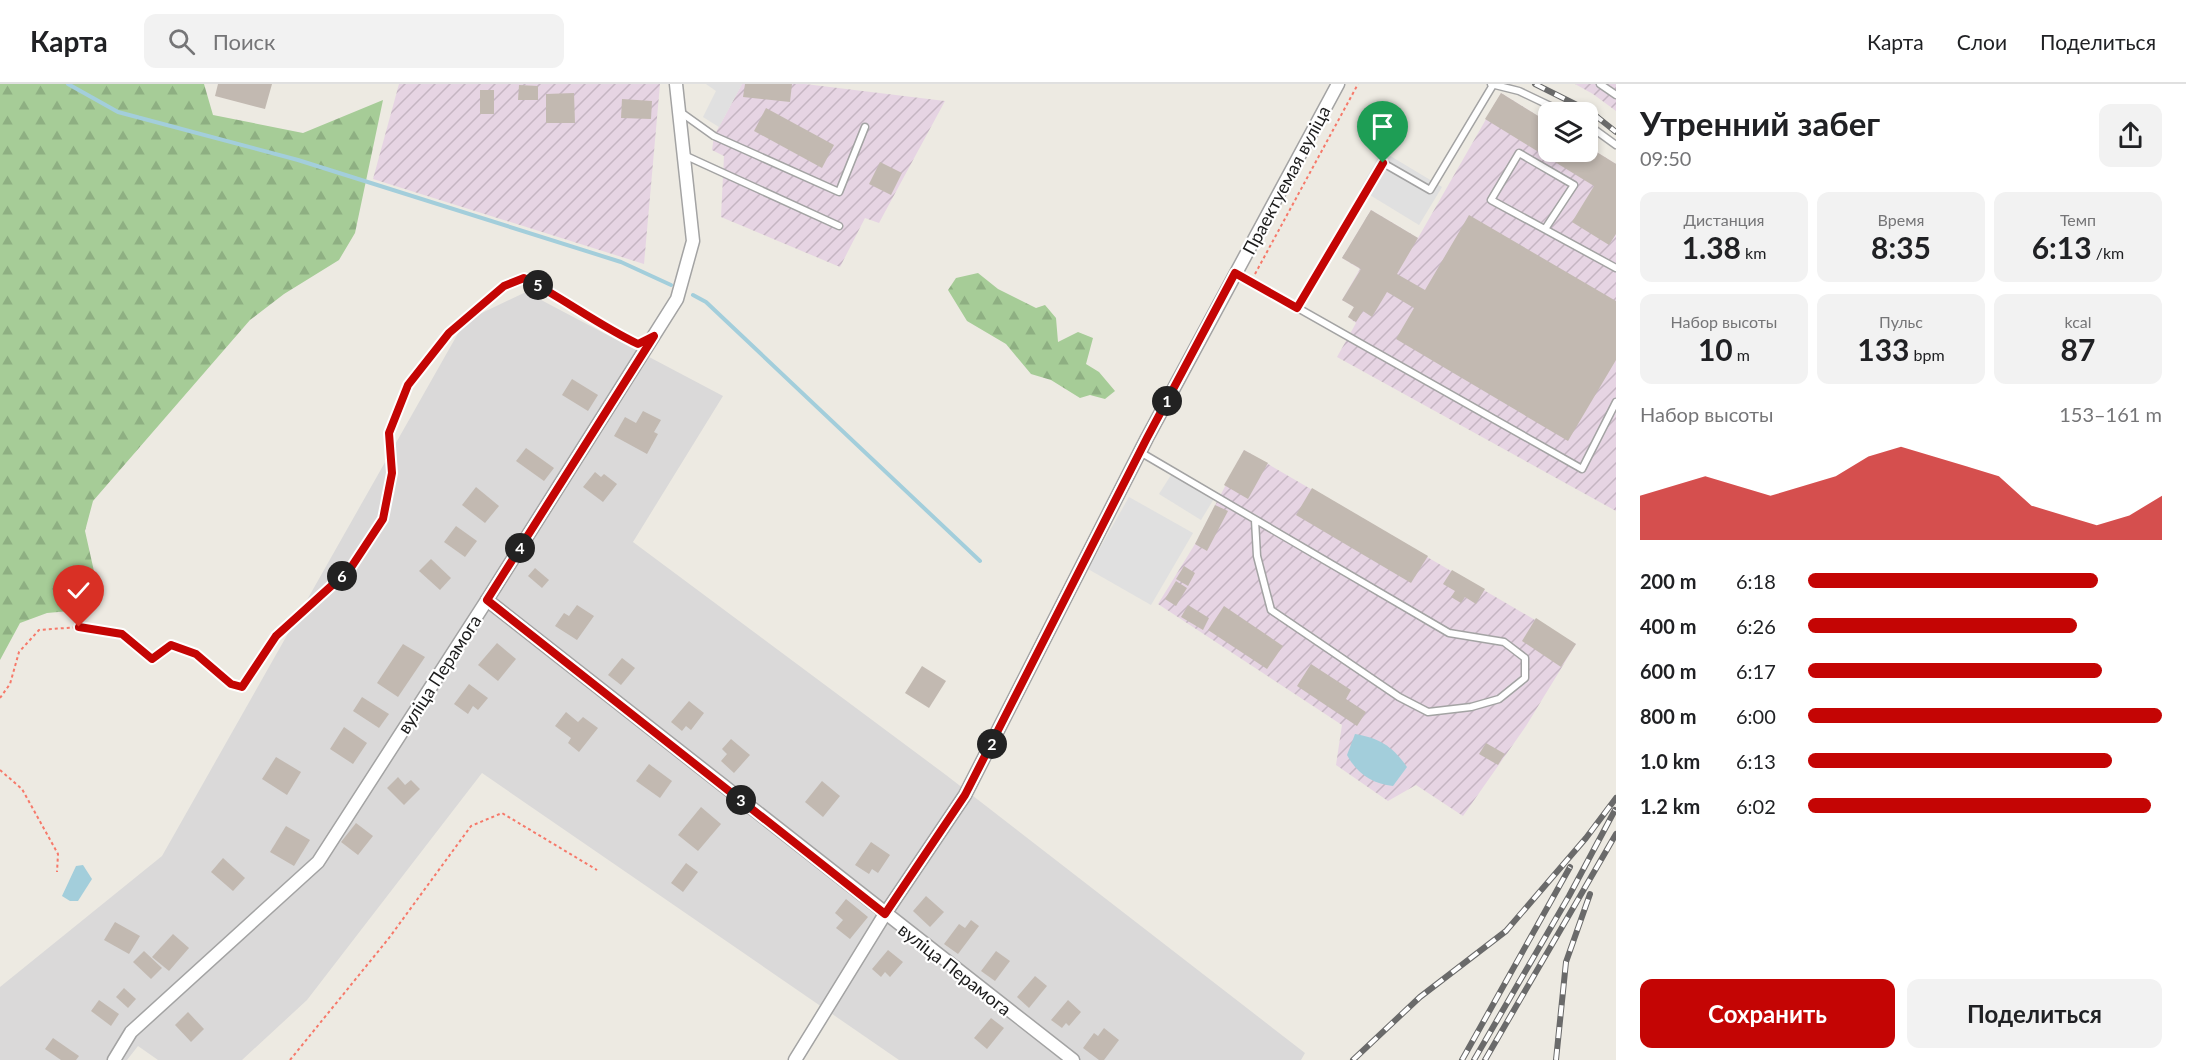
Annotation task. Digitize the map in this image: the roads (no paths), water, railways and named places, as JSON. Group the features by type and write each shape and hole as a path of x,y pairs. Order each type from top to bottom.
{"street":[{"path":"487,600 677,299 693,241 676,84"},
{"name":"Праектуемая вуліца","path":"795,1060 885,914 965,795 1140,452 1338,84"},
{"name":"вуліца Перамога","path":"114,1060 131,1032 318,862 487,600 1073,1060"}],"lane":[{"path":"1297,308 1383,163 1430,190 1492,84 1519,91 1542,102"},
{"path":"1600,84 1616,95"},
{"path":"679,111 714,136 839,192 865,127"},
{"path":"1598,132 1616,145"},
{"path":"1545,229 1574,185 1519,153 1491,200 1616,268"},
{"path":"684,155 838,226"},
{"path":"1235,273 1582,469 1616,402"},
{"path":"1140,452 1449,633 1504,642 1525,658 1525,678 1498,699 1471,707 1428,712 1399,698 1271,610 1257,556 1255,520"}],"water":[{"path":"1355,734 1385,744 1407,767 1393,786 1366,777 1351,762 1347,755"},
{"path":"83,865 92,879 78,901 70,901 62,896 76,866"}],"waterway":[{"path":"68,84 118,112 298,160 621,262 671,285"},
{"path":"693,295 706,302 980,561"}],"railway":[{"path":"1535,84 1591,112 1616,132"},
{"path":"1353,1060 1420,997 1506,931 1586,838 1616,798"},
{"path":"1474,1060 1569,896 1615,810"},
{"path":"1485,1060 1616,834"},
{"path":"1462,1060 1570,867"},
{"path":"1556,1060 1566,962 1590,894"}]}
